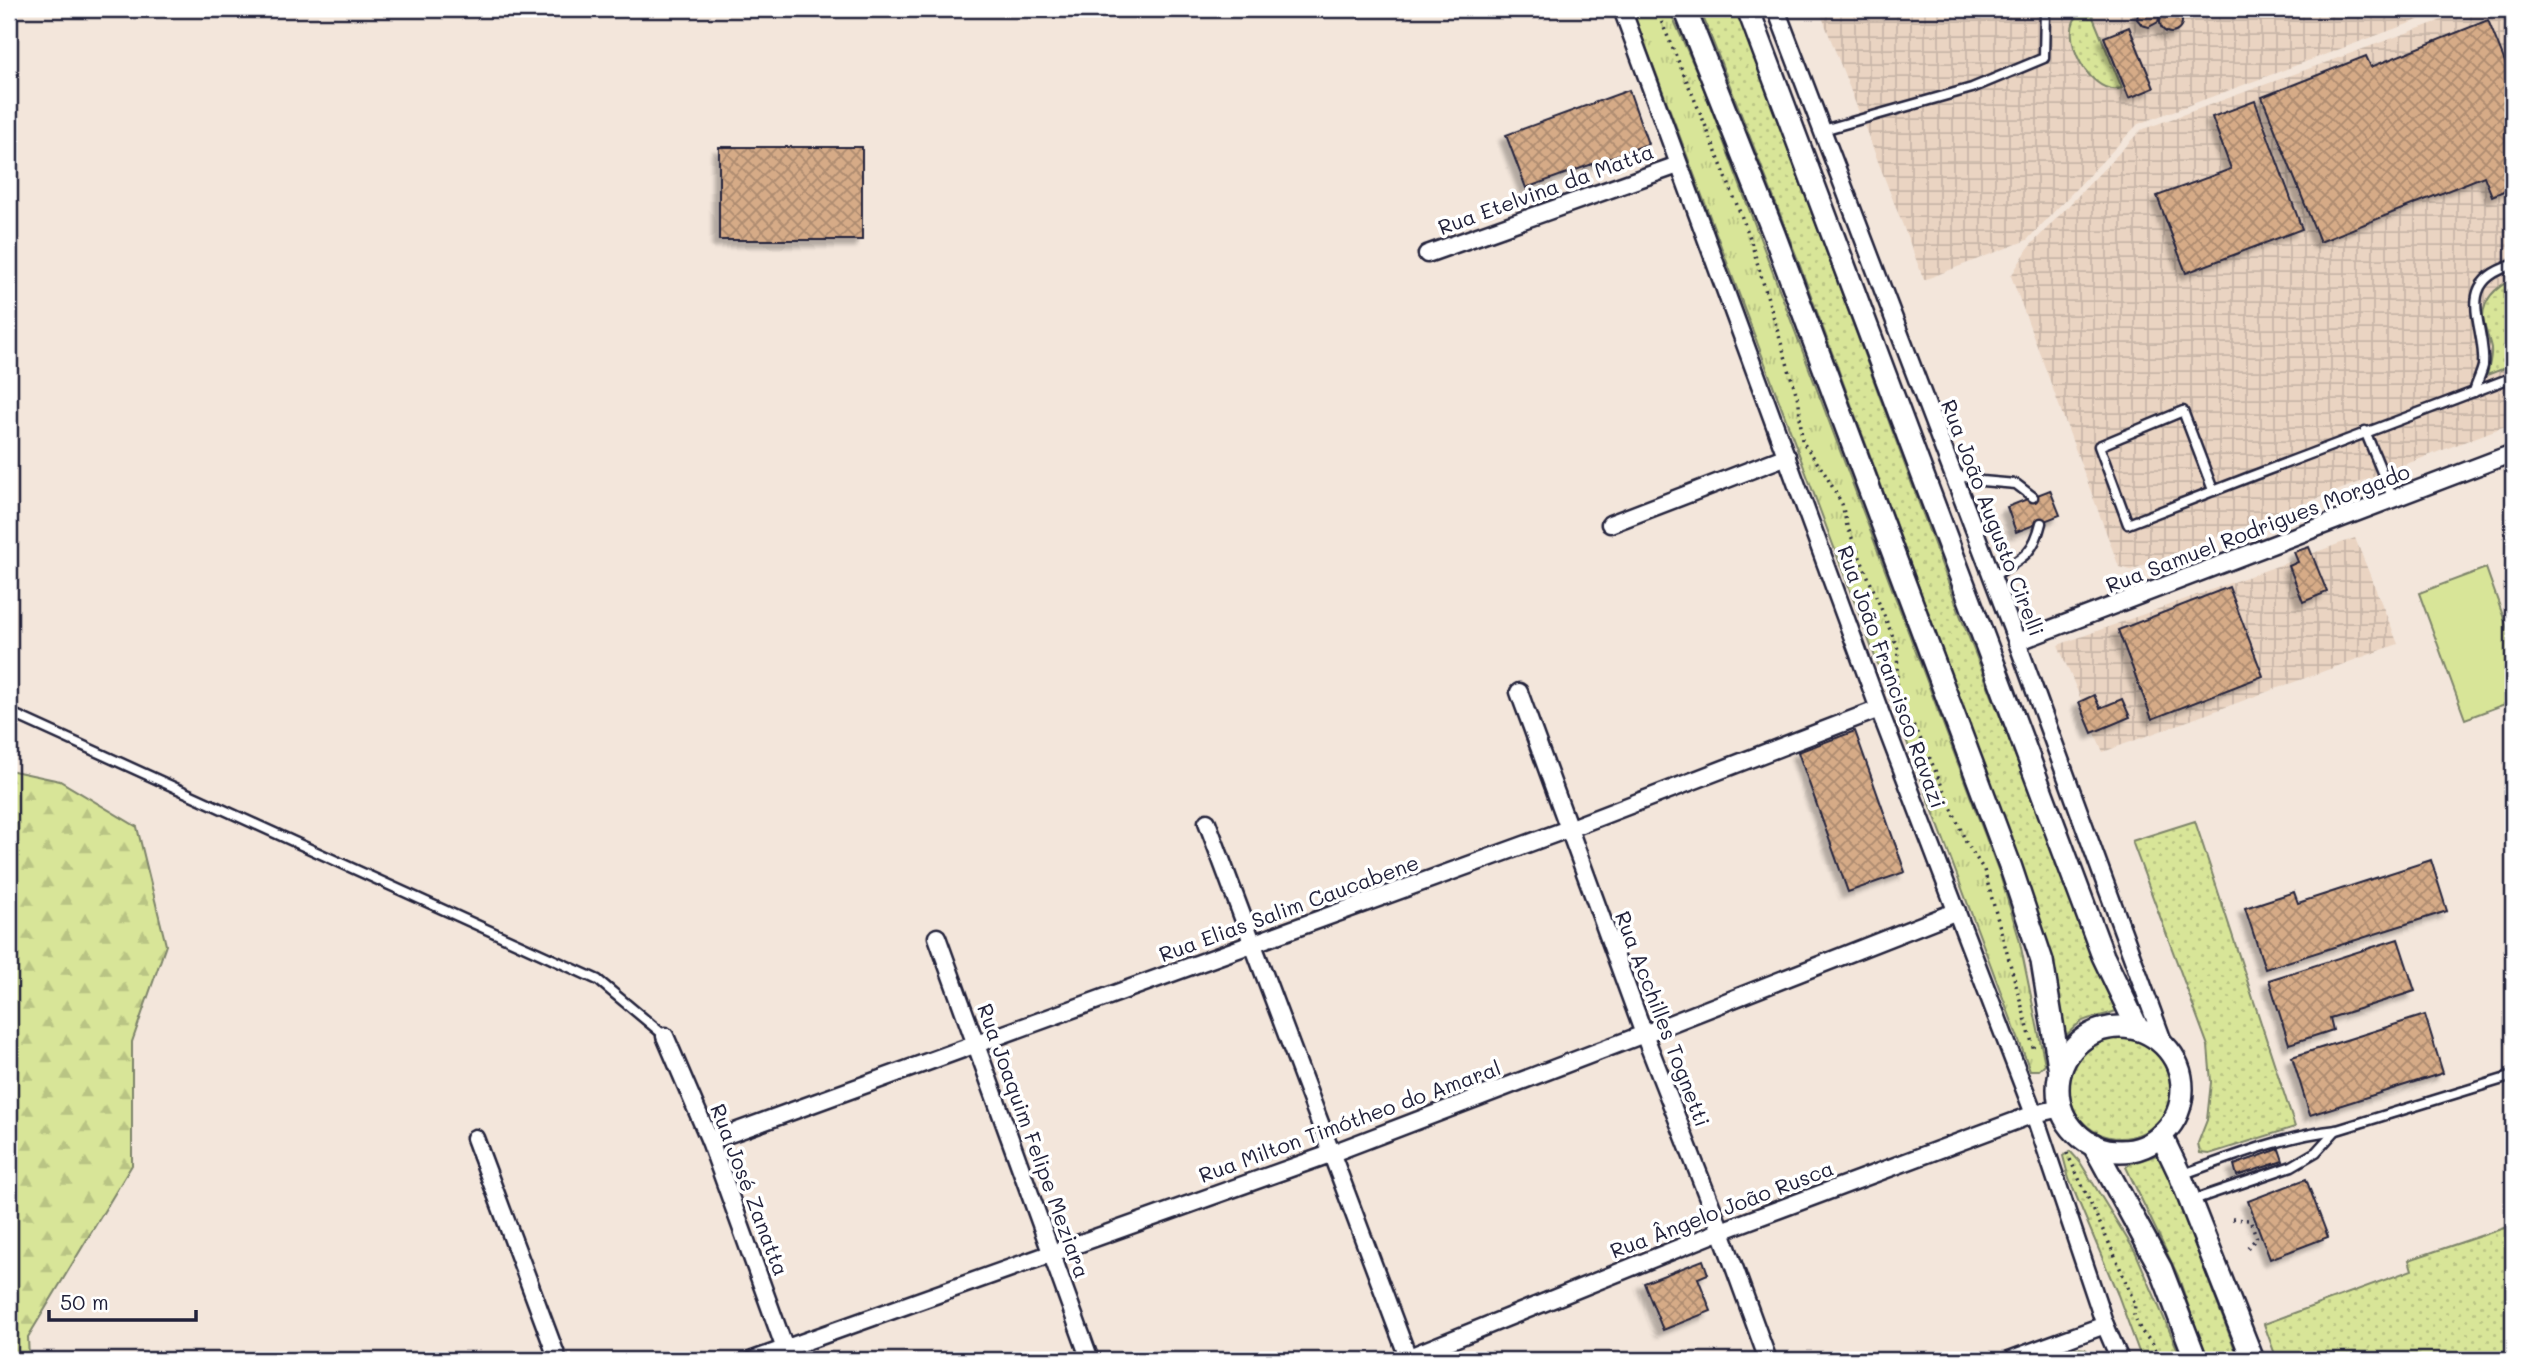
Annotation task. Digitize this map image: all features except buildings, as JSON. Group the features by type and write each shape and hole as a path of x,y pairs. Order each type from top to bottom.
{"main road":[{"path":"1685,9 1774,234 2011,868 2042,961 2060,1072 2058,1090 2061,1108 2074,1129 2093,1144 2110,1150 2128,1150 2146,1145 2161,1135 2174,1120 2182,1101 2182,1080 2176,1061 2164,1044 2138,1029 2118,1027 2099,1031 2082,1040 2068,1054 2060,1072"},
{"path":"1748,9 2103,956 2138,1029"},
{"path":"2161,1135 2180,1175 2253,1360"},
{"path":"2093,1144 2161,1269 2196,1360"}],"street":[{"name":"Rua João Francisco Ravazi","path":"1622,9 1879,709 2034,1114 2105,1325 2120,1360"},
{"name":"Rua João Augusto Cirelli","path":"1776,9 2017,642 2164,1044"},
{"name":"Rua Etelvina da Matta","path":"1427,254 1678,165"},
{"name":"Rua Samuel Rodrigues Morgado","path":"2017,642 2513,453"},
{"path":"1610,524 1787,456"},
{"name":"Rua Acchilles Tognetti","path":"1519,692 1644,1034 1768,1360"},
{"name":"Rua Elias Salim Caucabene","path":"710,1141 1568,829 1879,709"},
{"path":"1207,822 1407,1360"},
{"name":"Rua Milton Timótheo do Amaral","path":"753,1360 787,1354 1051,1252 1331,1154 1957,911"},
{"name":"Rua Joaquim Felipe Meziara","path":"937,937 1090,1360"},
{"name":"Rua José Zanatta","path":"665,1036 710,1141 787,1354"},
{"name":"Rua Ângelo João Rusca","path":"1407,1360 1720,1231 2034,1114 2061,1108"},
{"path":"475,1138 558,1360"},
{"path":"2009,1360 2105,1325"}],"lane":[{"path":"1823,130 1972,88 2044,58 2045,9"},
{"path":"2473,392 2483,367 2474,309 2479,290 2489,277 2513,265"},
{"path":"2213,490 2183,411 2098,446 2128,524 2365,431 2513,377"},
{"path":"2365,431 2393,499"},
{"path":"1953,474 1982,481 2016,484 2033,497"},
{"path":"1992,577 2028,553 2036,542 2041,523"},
{"path":"9,712 598,979 665,1036"},
{"path":"2180,1175 2281,1140 2337,1130 2513,1076"},
{"path":"2190,1201 2292,1166 2316,1152 2337,1130"}],"path":[{"path":"1656,9 1703,117 1749,235 1799,403 1802,442 1824,472 1842,504 1847,526 1898,649 1896,696 1926,747 1966,842 1984,870 2037,1062"},
{"path":"2062,1143 2115,1256 2135,1304 2134,1315 2141,1331 2153,1345 2160,1360"},
{"path":"2232,1219 2250,1220 2256,1228 2257,1238 2244,1251"}],"shaded area":[{"path":"1819,9 2448,9 2138,124 2027,240 1924,280"},
{"path":"2472,9 2513,9 2513,423 2131,570 2119,567 2011,276 2029,247 2141,130"},
{"path":"2355,538 2398,644 2103,752 2058,645"}],"green space":[{"path":"1632,9 1669,9 1700,79 2000,875 2019,938 2045,1064 2039,1070 2030,1070"},
{"path":"1700,9 1737,9 1962,620 2116,1011 2085,1020 2067,1035 2062,1031 2043,937 2020,861 1796,255"},
{"path":"2090,10 2122,88 2109,88 2096,82 2077,56 2072,40 2072,26 2078,16"},
{"path":"2513,279 2513,365 2487,375 2491,351 2483,320 2484,309 2493,293"},
{"path":"2486,568 2513,644 2513,701 2465,719 2419,593"},
{"path":"9,770 60,781 137,827 166,945 132,1042 132,1165 28,1337 29,1360 9,1360"},
{"path":"2195,821 2295,1127 2209,1154 2200,1153 2198,1143 2207,1120 2211,1082 2208,1046 2132,841"},
{"path":"2120,1036 2140,1040 2156,1051 2167,1067 2171,1087 2167,1107 2156,1123 2140,1134 2120,1138 2100,1134 2084,1123 2073,1107 2069,1087 2073,1067 2084,1051 2100,1040"},
{"path":"2070,1151 2080,1162 2136,1253 2182,1360 2142,1360 2069,1179 2063,1156"},
{"path":"2160,1154 2239,1360 2207,1360 2178,1276 2126,1167"},
{"path":"2513,1225 2513,1360 2277,1360 2264,1324 2412,1270 2409,1260"},
{"path":"2076,1348 2085,1349 2098,1360 2061,1360 2059,1354"}]}
